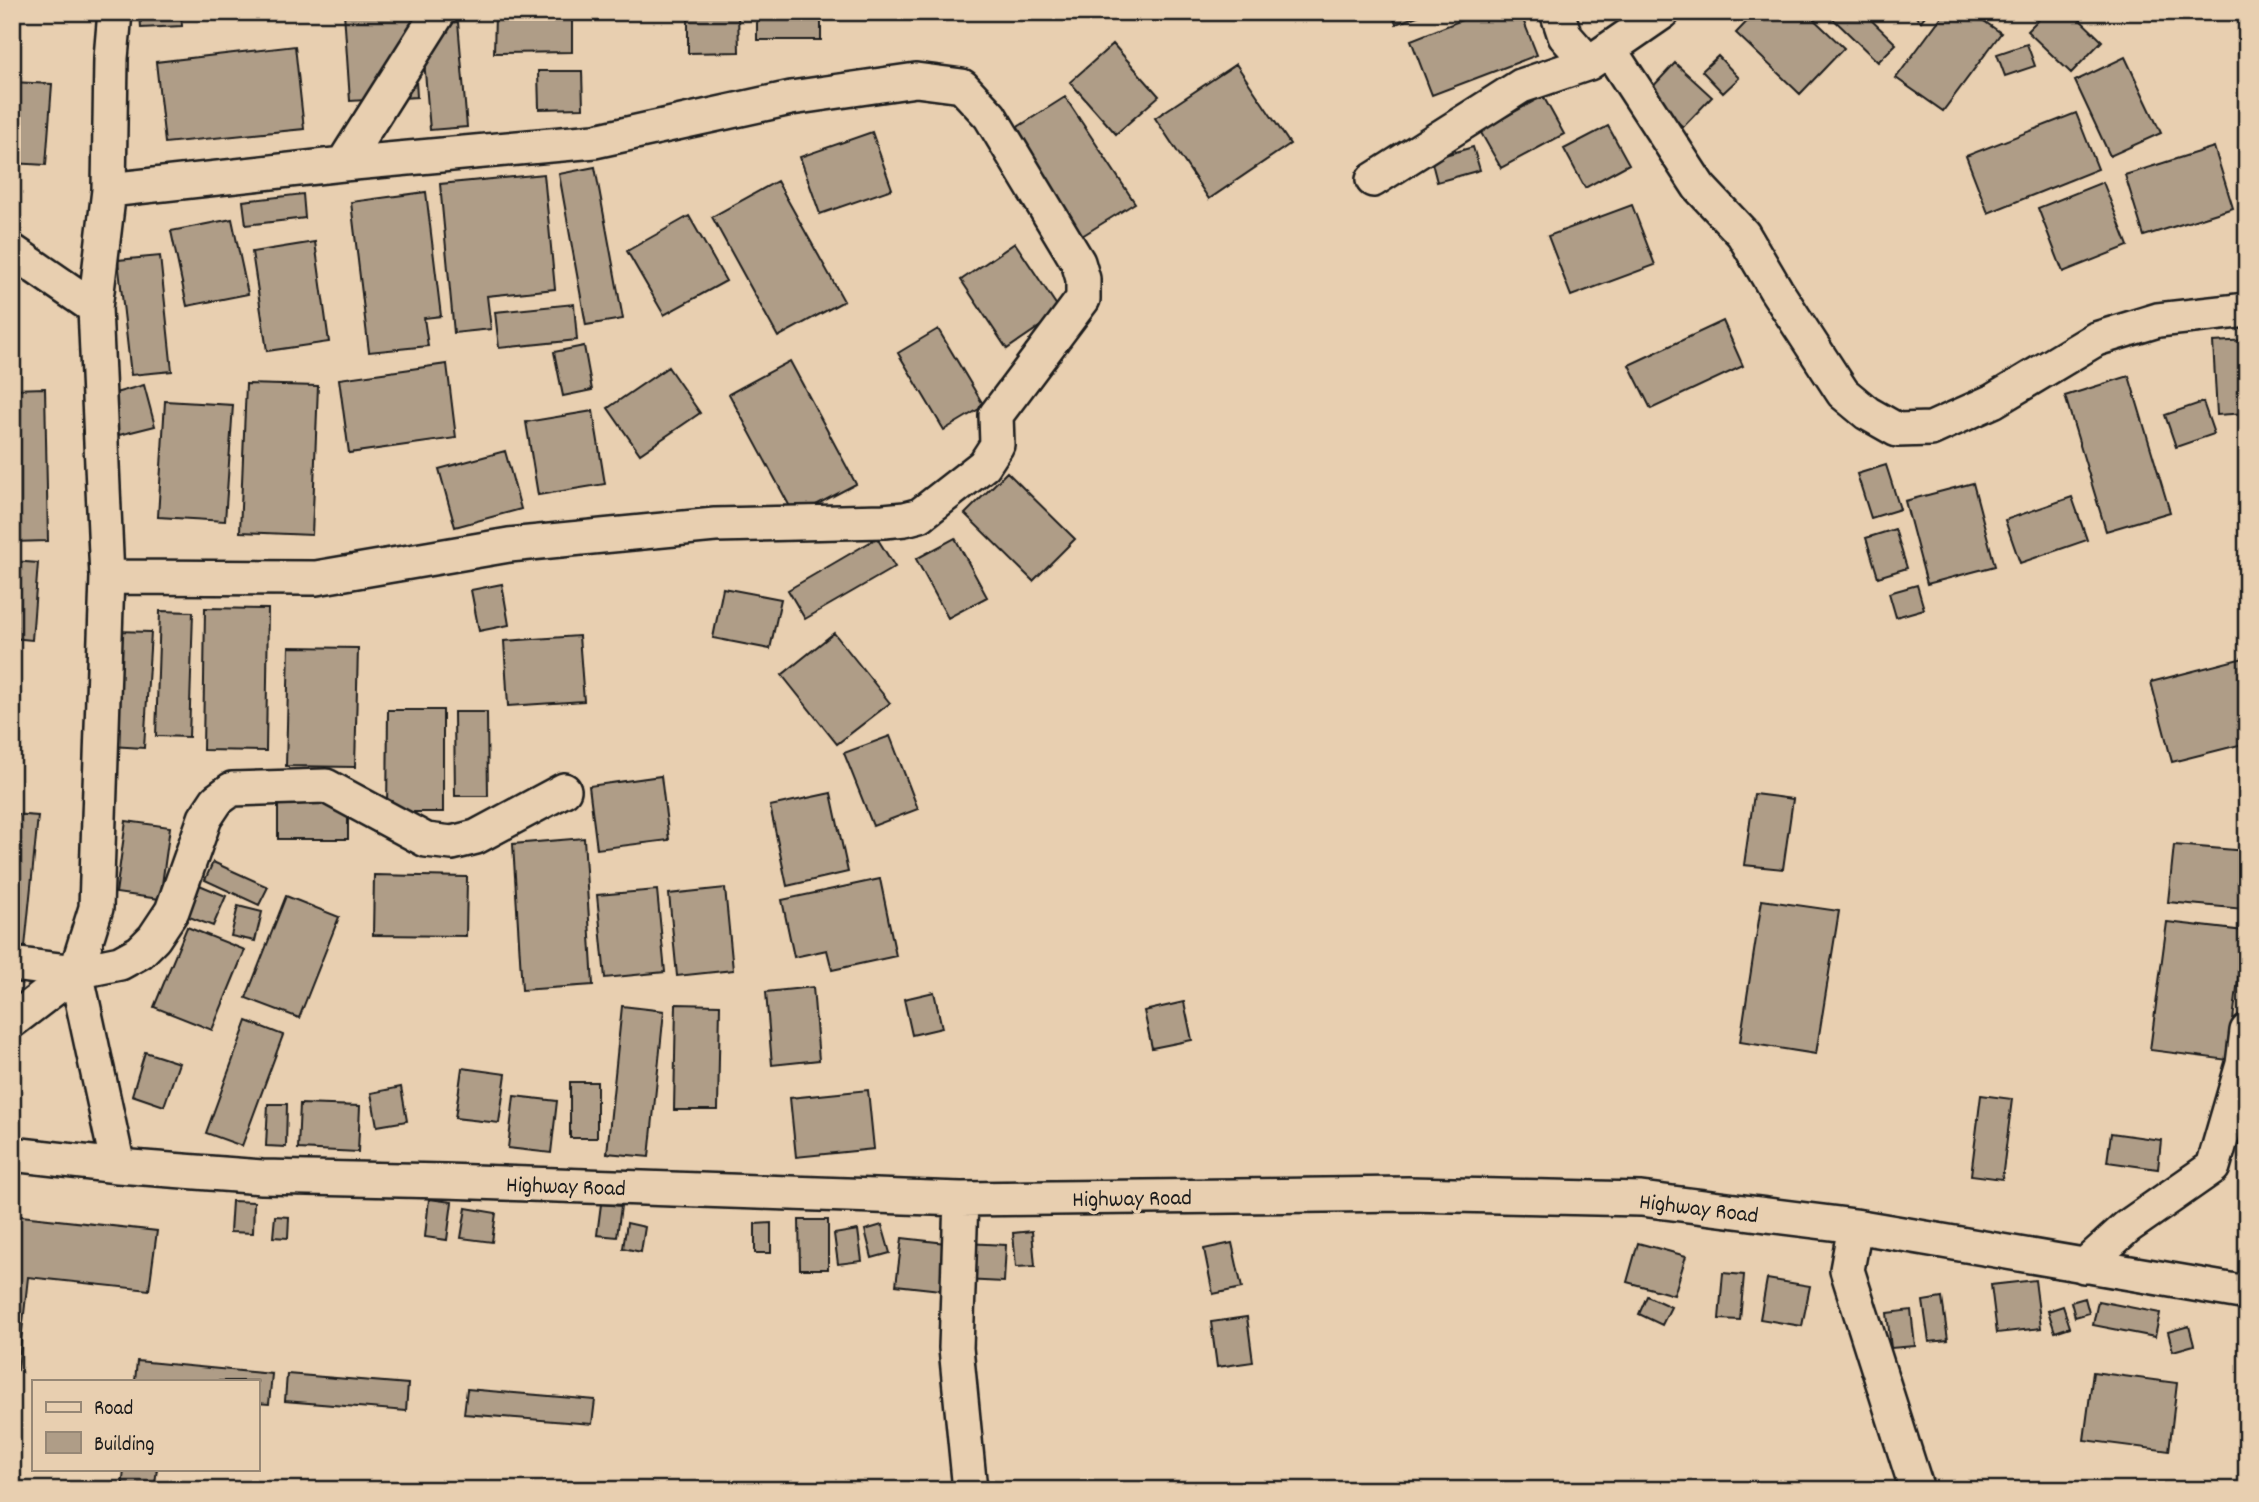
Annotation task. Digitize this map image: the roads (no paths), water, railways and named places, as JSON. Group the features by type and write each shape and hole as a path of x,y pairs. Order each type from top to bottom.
{"street":[{"path":"115,12 111,58 109,190 95,308 107,577 96,908 76,972 118,1166"},
{"path":"343,164 439,12"},
{"path":"1557,12 1565,36 1599,56 1699,187 1743,234 1843,393 1867,413 1897,430 1931,429 1993,401 2096,340 2158,320 2247,310"},
{"path":"1373,180 1521,86 1599,56 1663,12"},
{"path":"107,577 316,578 509,545 715,526 905,519 920,515 984,466 997,445 996,415 1083,299 1083,279 1078,262 990,116 962,86 916,80 792,98 594,141 343,164 109,190"},
{"path":"12,251 95,308"},
{"path":"12,964 76,972 120,963 140,953 154,939 172,911 205,818 217,800 232,789 326,786 426,840 452,843 476,837 564,790"},
{"path":"12,1021 76,972"},
{"path":"2084,1266 2127,1227 2213,1167 2243,1064 2247,1031"},
{"name":"Highway Road","path":"12,1154 118,1166 262,1177 961,1199 1408,1194 1641,1199 1855,1226 2247,1293"},
{"path":"961,1199 956,1348 970,1490"},
{"path":"1855,1226 1847,1270 1917,1490"}]}
